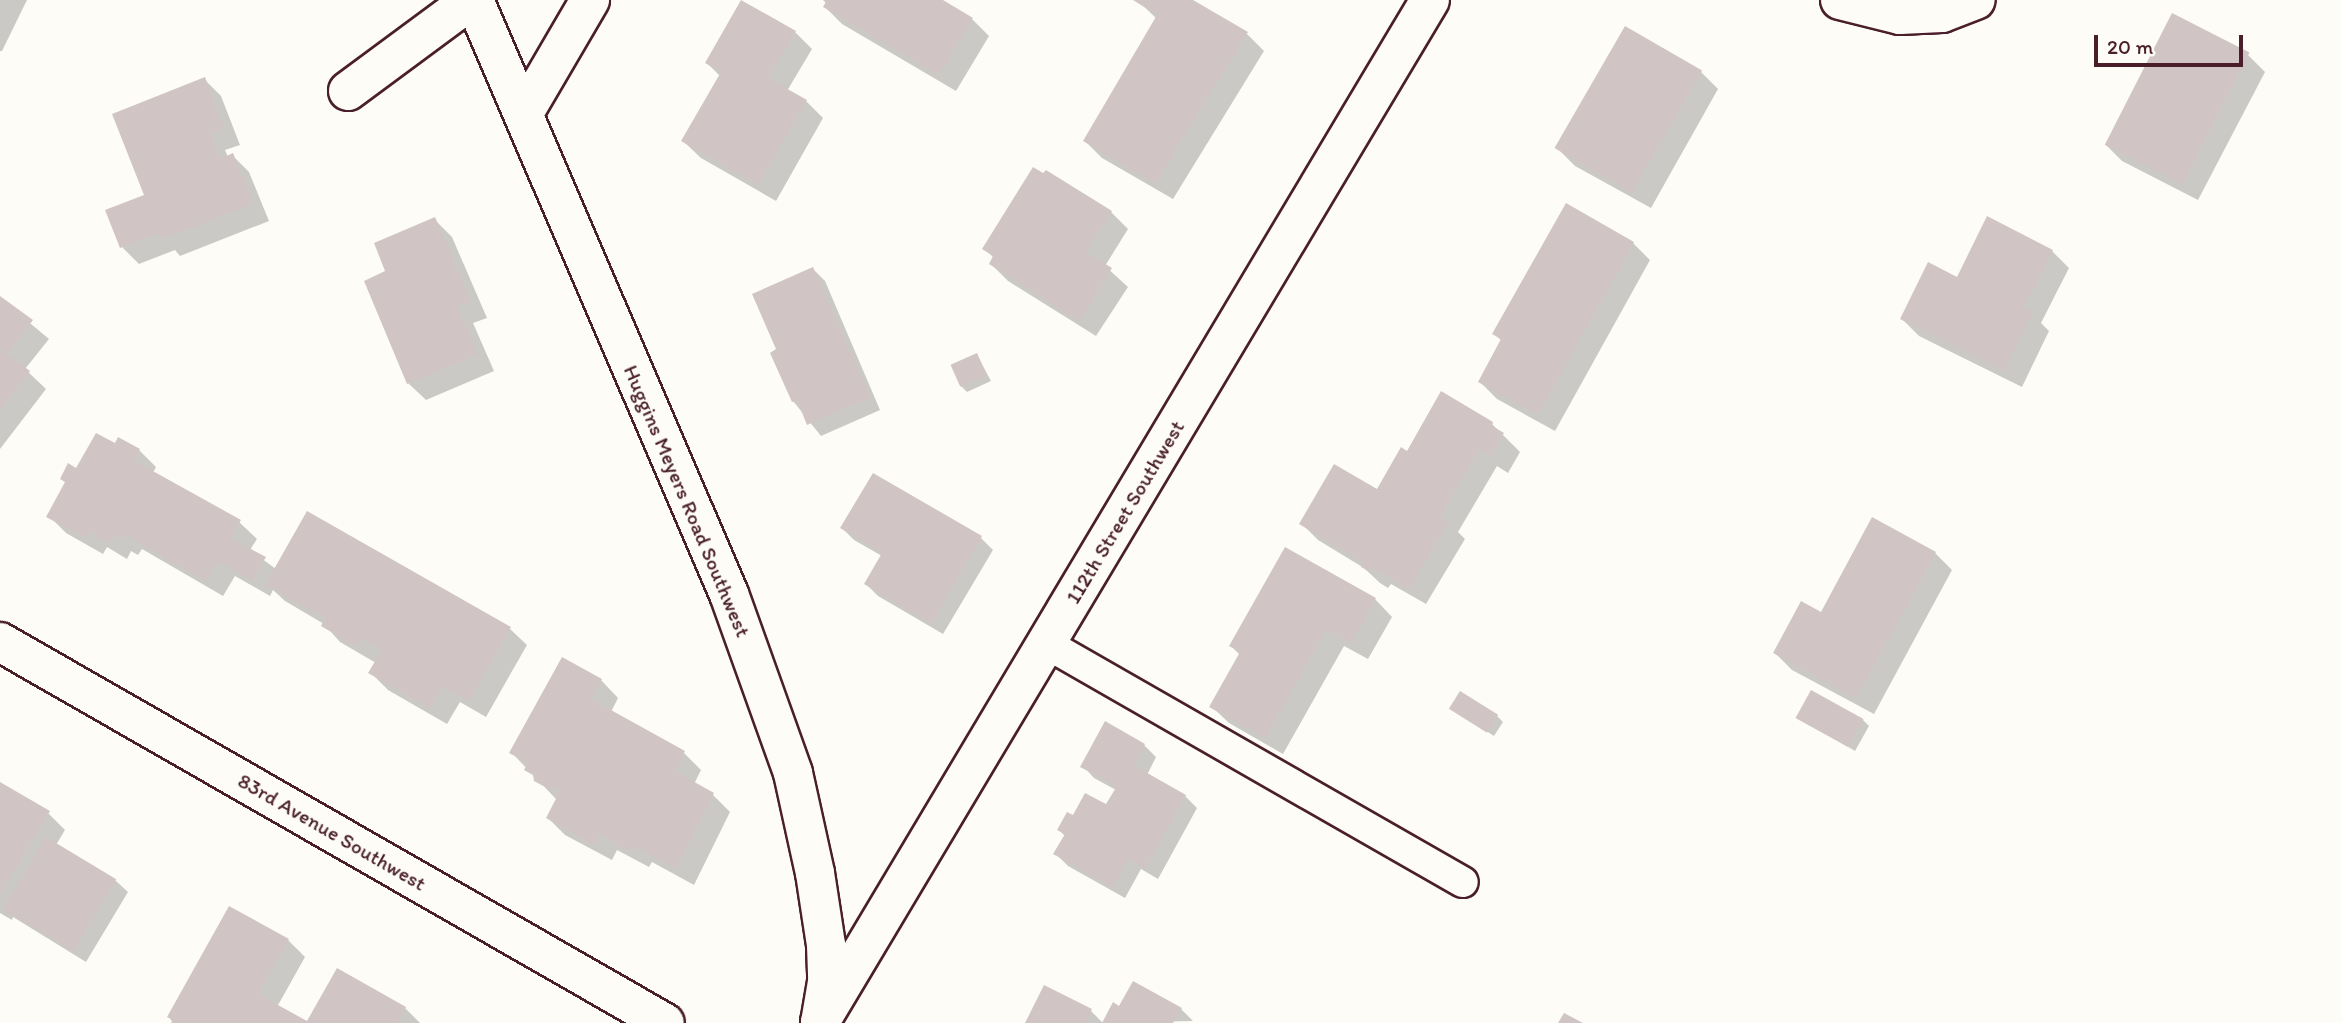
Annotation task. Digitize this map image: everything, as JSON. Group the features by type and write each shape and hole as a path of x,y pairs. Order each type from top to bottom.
{"street":[{"path":"524,113 590,0"},
{"name":"112th Street Southwest","path":"820,1023 1430,0"},
{"path":"1840,0 1900,15 1942,13 1976,0"},
{"path":"348,91 468,3"},
{"name":"Huggins Meyers Road Southwest","path":"468,3 524,113 729,594 793,773 815,873 826,945 827,982 820,1023"},
{"name":"83rd Avenue Southwest","path":"0,642 665,1023"}],"lane":[{"path":"1046,644 1463,882"}],"building":[{"path":"741,0 796,31 768,78 807,100 758,185 681,141 721,72 705,63"},
{"path":"827,0 943,0 973,18 939,75 823,7"},
{"path":"1133,0 1193,0 1248,32 1155,183 1083,141 1157,15"},
{"path":"2172,13 2250,52 2182,184 2105,145"},
{"path":"1625,26 1702,70 1632,193 1554,148"},
{"path":"205,77 224,128 210,133 220,159 233,153 253,204 162,239 159,233 120,248 105,210 144,195 112,114"},
{"path":"1033,167 1043,173 1046,170 1112,211 1086,252 1112,268 1079,321 989,264 993,256 982,249"},
{"path":"1566,203 1634,242 1538,415 1478,382 1501,339 1492,334"},
{"path":"1987,216 2053,250 2024,307 2033,312 2004,371 1900,319 1928,262 1957,277"},
{"path":"435,217 471,301 457,306 478,354 407,384 364,281 385,271 374,243"},
{"path":"813,267 870,397 807,425 797,400 792,402 770,353 776,349 752,294"},
{"path":"0,296 33,320 7,354 30,371 0,409"},
{"path":"977,353 987,375 960,387 951,365"},
{"path":"1441,391 1493,422 1492,426 1504,433 1491,457 1479,450 1440,516 1449,521 1409,589 1373,568 1370,572 1361,567 1363,562 1299,524 1334,464 1377,489 1401,447 1407,451"},
{"path":"96,433 115,443 118,437 140,449 133,460 241,520 230,538 266,557 252,580 217,561 206,581 124,534 121,539 114,535 109,543 89,532 86,538 46,517 65,482 60,479 68,463 76,468"},
{"path":"873,473 982,536 931,624 864,584 882,553 840,528"},
{"path":"307,511 511,627 469,701 442,686 429,708 368,673 382,650 361,638 357,647 321,626 325,618 265,585"},
{"path":"1872,517 1936,552 1856,698 1773,653 1801,601 1821,612"},
{"path":"1285,547 1376,598 1351,643 1326,630 1265,738 1209,707 1240,652 1229,646"},
{"path":"562,657 602,679 591,699 685,751 675,771 714,793 676,869 635,846 631,852 599,834 594,845 546,818 561,789 549,789 534,781 533,775 524,770 528,763 509,753"},
{"path":"1811,690 1863,719 1848,747 1795,718"},
{"path":"1460,691 1498,715 1487,733 1449,709"},
{"path":"1105,721 1145,744 1133,765 1186,795 1145,869 1128,859 1113,887 1053,854 1065,834 1057,830 1067,812 1073,815 1085,793 1106,804 1117,786 1080,767"},
{"path":"0,782 50,811 0,894"},
{"path":"46,837 116,879 73,951 3,909"},
{"path":"229,906 289,939 258,994 307,1021 337,968 406,1007 397,1023 171,1023 173,1020 167,1017"},
{"path":"1133,981 1182,1008 1173,1023 1102,1023 1113,1002 1119,1006"},
{"path":"1044,985 1092,1009 1085,1023 1025,1023"},
{"path":"1564,1013 1583,1023 1558,1023"}]}
